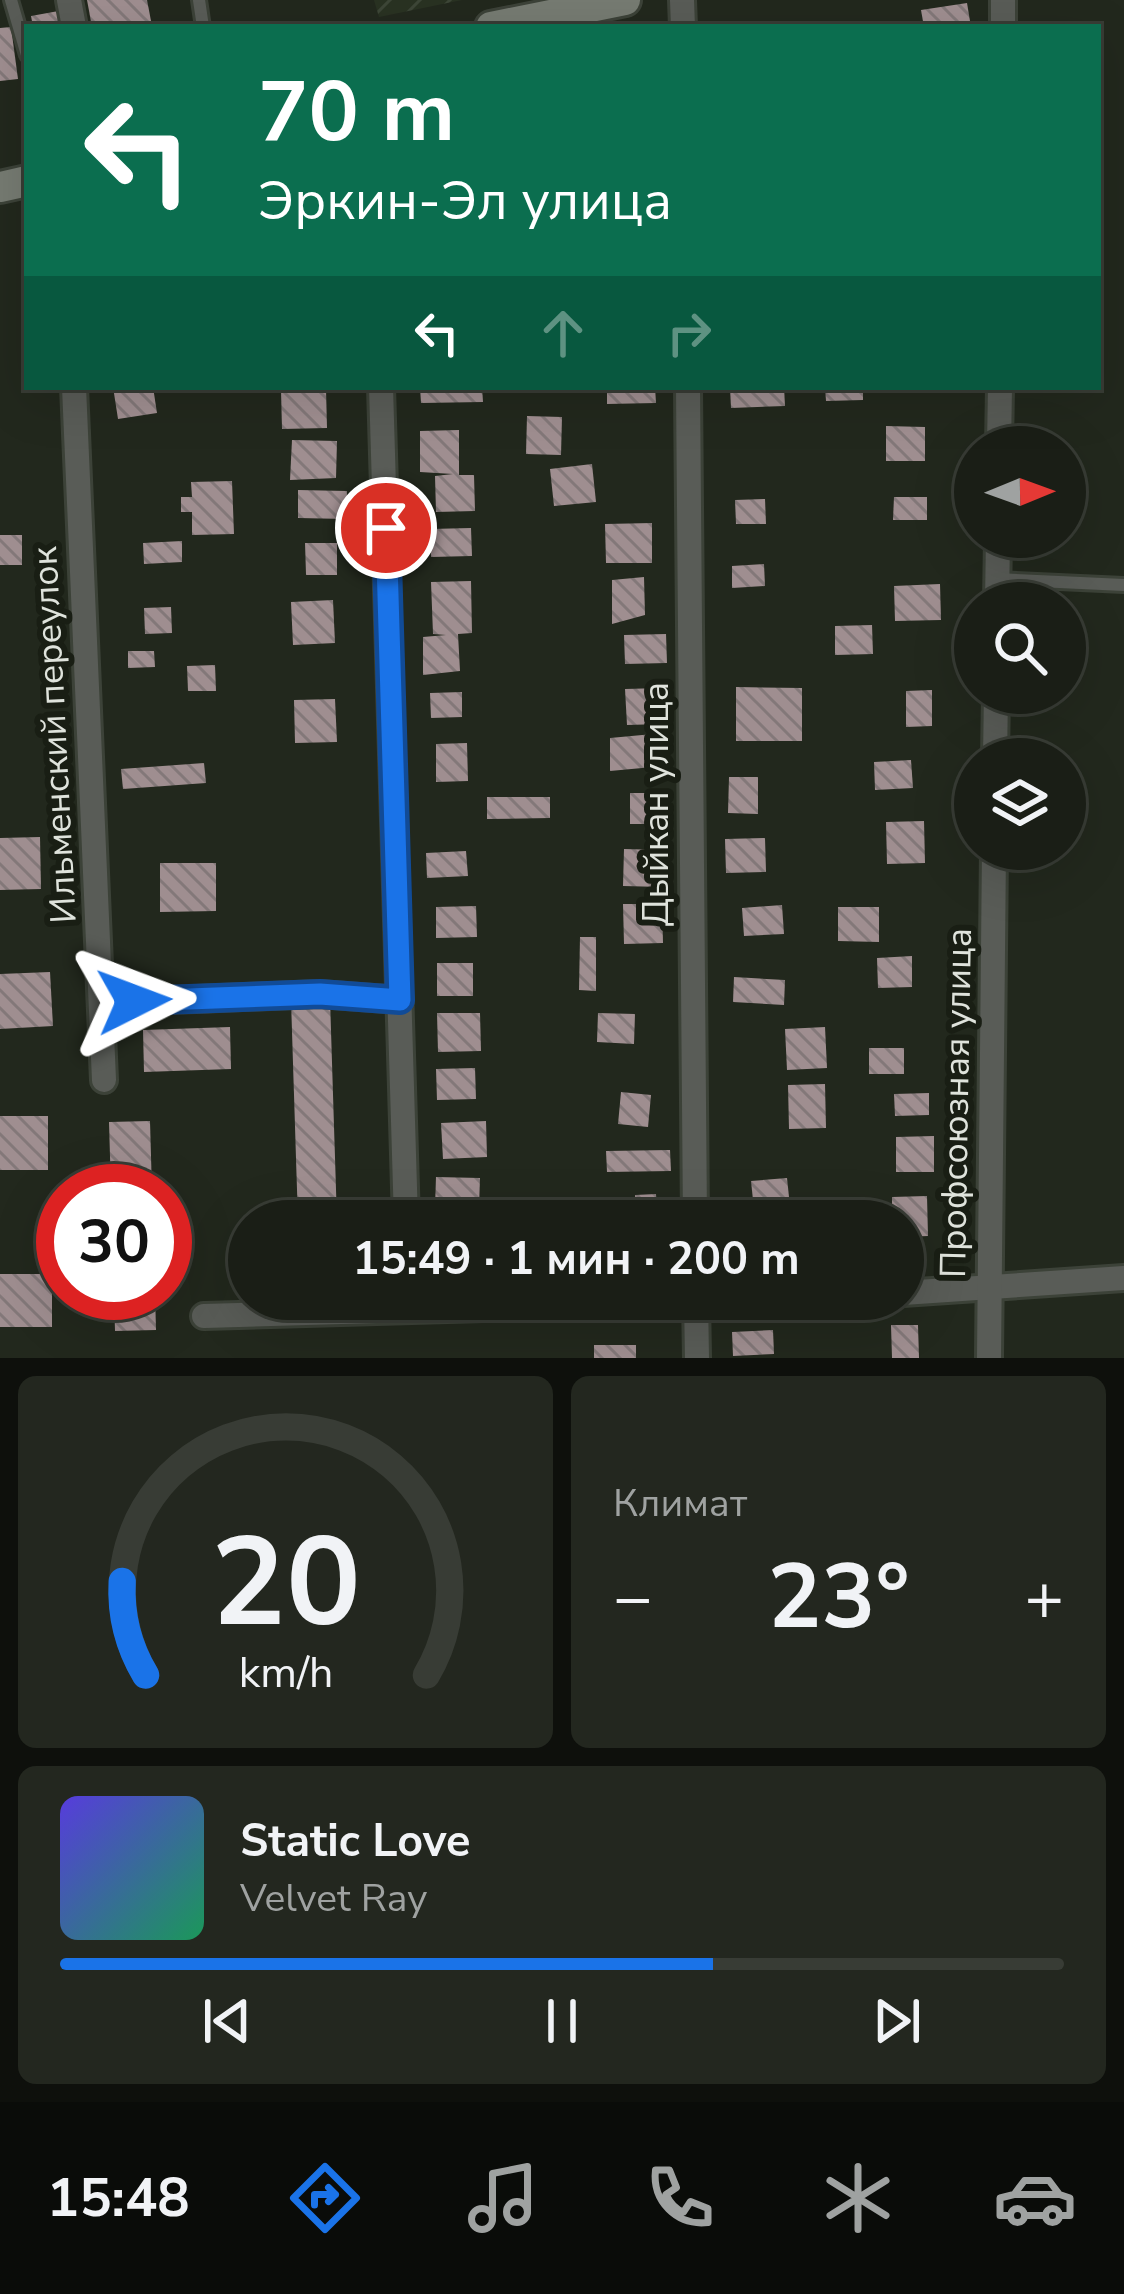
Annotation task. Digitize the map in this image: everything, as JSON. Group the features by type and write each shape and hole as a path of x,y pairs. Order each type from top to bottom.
{"street":[{"path":"505,24 625,0"},
{"name":"Ильменский переулок","path":"74,390 104,1080"},
{"path":"381,390 405,1200"},
{"name":"Дыйкан улица","path":"688,390 695,1200"},
{"path":"999,426 1000,390"},
{"name":"Профсоюзная улица","path":"989,1358 994,870"},
{"path":"101,1003 320,994 400,1000"},
{"path":"924,1292 1124,1278"},
{"path":"204,1316 228,1315"},
{"path":"696,1320 697,1358"}],"lane":[{"path":"11,0 24,45"},
{"path":"1086,587 1124,585"}],"shaded area":[{"path":"374,0 462,0 379,17"}],"building":[{"path":"87,0 147,0 152,24 91,24"},
{"path":"967,3 970,24 923,24 921,10"},
{"path":"64,10 66,24 32,24 31,16"},
{"path":"11,27 18,79 0,81 0,28"},
{"path":"113,390 153,390 157,413 118,419"},
{"path":"281,390 326,390 327,428 282,429"},
{"path":"420,390 482,390 483,402 421,403"},
{"path":"607,390 655,390 656,403 607,404"},
{"path":"730,390 784,390 785,406 731,408"},
{"path":"825,390 863,390 863,400 826,401"},
{"path":"527,416 562,417 561,455 526,454"},
{"path":"886,426 925,427 925,461 886,461"},
{"path":"459,430 459,475 474,475 475,511 436,512 435,476 453,474 420,472 420,431"},
{"path":"292,440 337,441 336,478 290,480"},
{"path":"592,464 596,502 554,506 550,469"},
{"path":"232,481 234,534 192,535 192,512 181,512 181,497 192,497 191,482"},
{"path":"298,490 347,491 346,519 298,518"},
{"path":"894,497 927,497 927,520 893,520"},
{"path":"765,499 766,524 736,524 735,500"},
{"path":"652,523 652,563 606,563 605,524"},
{"path":"471,528 472,556 431,557 430,529"},
{"path":"0,535 22,535 22,565 0,565"},
{"path":"182,541 182,562 144,564 143,543"},
{"path":"305,543 337,543 337,575 306,575"},
{"path":"764,564 765,586 732,588 732,566"},
{"path":"644,577 645,615 612,624 612,580"},
{"path":"471,581 472,633 458,634 460,671 423,675 423,637 446,635 433,634 431,582"},
{"path":"940,584 941,620 895,621 894,586"},
{"path":"333,600 335,643 293,645 291,602"},
{"path":"171,607 172,633 145,634 144,608"},
{"path":"872,625 873,654 835,655 835,626"},
{"path":"666,634 667,663 625,664 624,635"},
{"path":"128,651 154,651 155,667 128,668"},
{"path":"215,665 216,691 188,691 187,666"},
{"path":"736,687 802,688 802,741 736,741"},
{"path":"661,688 662,724 627,725 625,689"},
{"path":"932,690 932,726 906,727 906,691"},
{"path":"462,692 462,717 431,718 430,693"},
{"path":"335,699 337,742 295,743 294,700"},
{"path":"653,734 653,767 610,771 610,738"},
{"path":"467,743 468,781 436,782 436,744"},
{"path":"911,760 913,788 875,790 874,762"},
{"path":"204,763 206,783 123,789 121,769"},
{"path":"729,777 758,777 758,814 728,813"},
{"path":"630,793 660,793 661,824 630,824"},
{"path":"487,797 550,797 550,818 487,819"},
{"path":"924,821 925,863 887,864 886,822"},
{"path":"40,837 41,889 0,890 0,838"},
{"path":"765,838 766,872 726,873 725,839"},
{"path":"624,849 663,850 662,887 623,886"},
{"path":"466,851 468,876 427,878 426,853"},
{"path":"160,863 216,863 216,911 160,912"},
{"path":"623,904 662,904 663,943 624,944"},
{"path":"782,905 784,934 744,936 742,908"},
{"path":"476,906 477,937 436,938 436,907"},
{"path":"838,907 879,907 879,942 838,941"},
{"path":"580,937 596,937 596,991 579,990"},
{"path":"912,956 912,987 878,988 877,958"},
{"path":"437,963 473,963 473,996 437,996"},
{"path":"50,972 53,1026 0,1029 0,974"},
{"path":"734,977 785,980 784,1005 733,1002"},
{"path":"330,999 336,1200 297,1200 291,1000"},
{"path":"437,1013 480,1013 481,1051 438,1052"},
{"path":"598,1013 635,1014 634,1044 597,1042"},
{"path":"230,1027 231,1069 144,1072 143,1030"},
{"path":"825,1027 827,1068 787,1070 785,1029"},
{"path":"869,1048 904,1048 904,1074 869,1074"},
{"path":"475,1068 476,1099 437,1100 436,1069"},
{"path":"825,1084 826,1128 789,1129 788,1085"},
{"path":"621,1092 651,1095 648,1127 618,1124"},
{"path":"929,1093 929,1115 895,1116 894,1094"},
{"path":"0,1116 48,1116 48,1164 36,1164 36,1170 0,1170"},
{"path":"150,1121 151,1164 110,1164 109,1122"},
{"path":"486,1121 487,1157 443,1159 441,1123"},
{"path":"934,1136 934,1172 896,1172 896,1137"},
{"path":"670,1150 671,1171 607,1172 606,1151"},
{"path":"436,1177 480,1178 479,1200 435,1200"},
{"path":"787,1178 789,1197 753,1200 751,1181"},
{"path":"656,1194 656,1200 635,1200 635,1195"},
{"path":"927,1196 928,1236 924,1236 924,1200 892,1197"},
{"path":"0,1274 36,1274 36,1320 52,1320 52,1327 0,1327"},
{"path":"115,1320 156,1320 156,1330 115,1331"},
{"path":"891,1325 918,1325 919,1358 892,1358"},
{"path":"773,1330 774,1354 733,1356 732,1332"},
{"path":"594,1345 636,1345 636,1358 594,1358"}],"route":[{"path":"134,1001 320,994 400,1000 386,528"}]}
